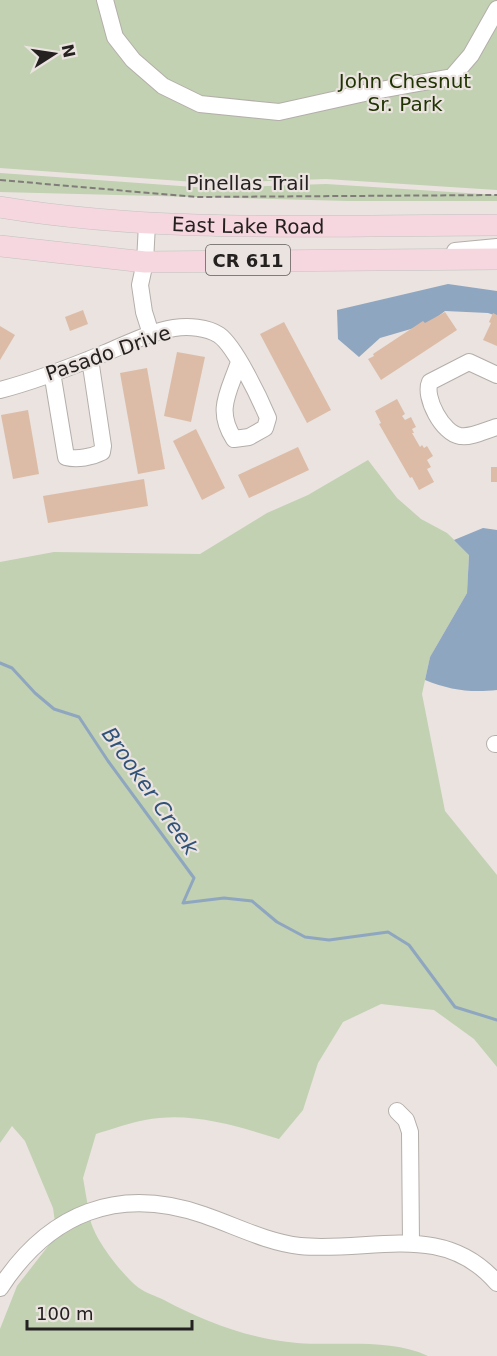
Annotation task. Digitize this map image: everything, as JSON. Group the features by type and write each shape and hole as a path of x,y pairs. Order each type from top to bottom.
{"main road":[{"name":"East Lake Road","path":"0,207 36,213 147,224 497,225"},
{"name":"East Lake Road","path":"0,246 145,261 497,259"}],"street":[{"path":"105,0 115,37 133,60 163,86 200,104 279,112 452,77 471,55 497,9"},
{"path":"147,224 145,261 140,285 144,312 151,334"},
{"path":"356,259 497,247"},
{"name":"Pasado Drive","path":"0,390 90,359 151,334 174,328 197,327 219,335 230,347 238,362"},
{"path":"52,372 66,457 75,458 98,454 102,452 103,446 90,359"},
{"path":"497,375 469,362 430,382 428,388 429,399 447,431 459,436 497,427"},
{"path":"397,1111 406,1120 410,1132 411,1243"},
{"path":"0,1288 14,1267 43,1237 73,1219 94,1210 117,1205 149,1203 186,1209 251,1234 286,1244 319,1247 411,1243 442,1247 471,1259 497,1283"}],"path":[{"name":"Pinellas Trail","path":"0,180 196,197 497,195"}],"green space":[{"name":"John Chesnut Sr. Park","path":"0,0 497,0 497,190 326,179 209,183 0,168"},
{"path":"0,173 208,188 326,184 497,195 497,201 349,201 0,192"},
{"path":"368,460 397,498 421,519 447,533 469,554 467,593 430,657 422,694 445,811 497,875 497,1067 474,1039 434,1010 381,1004 343,1022 318,1063 303,1110 279,1139 213,1121 179,1117 145,1120 96,1134 83,1178 88,1207 55,1222 53,1208 25,1141 12,1126 0,1143 0,562 54,552 200,554 267,513 308,495"},
{"path":"90,1218 97,1236 110,1256 139,1288 212,1322 279,1341 381,1345 413,1350 428,1356 0,1356 0,1329 17,1286 56,1236"}],"water":[{"path":"448,284 497,291 497,316 488,313 445,311 428,324 380,338 359,357 338,339 337,310"},
{"path":"483,528 497,530 497,690 460,690 425,680 430,657 467,593 469,555 454,540"}],"building":[{"path":"83,310 88,324 70,331 65,317"},
{"path":"445,312 457,330 381,380 368,359 423,321 425,323"},
{"path":"493,313 497,315 497,346 483,340"},
{"path":"284,322 331,410 307,423 260,334"},
{"path":"0,326 15,335 0,360"},
{"path":"177,352 205,357 191,422 164,416"},
{"path":"147,368 165,469 138,474 120,373"},
{"path":"397,399 405,414 402,416 405,420 411,417 416,427 412,429 414,433 412,433 420,447 427,446 433,456 427,460 431,467 427,469 434,482 419,490 379,424 381,423 375,411"},
{"path":"28,410 39,474 13,479 1,415"},
{"path":"196,429 225,488 202,500 173,441"},
{"path":"298,447 309,470 249,498 238,475"},
{"path":"491,467 497,467 497,482 491,482"},
{"path":"144,479 148,506 48,523 43,496"}],"waterway":[{"name":"Brooker Creek","path":"0,663 12,668 35,693 54,709 79,717 108,761 194,878 183,903 224,898 252,901 277,922 305,937 329,940 388,932 409,945 455,1007 497,1020"}]}
